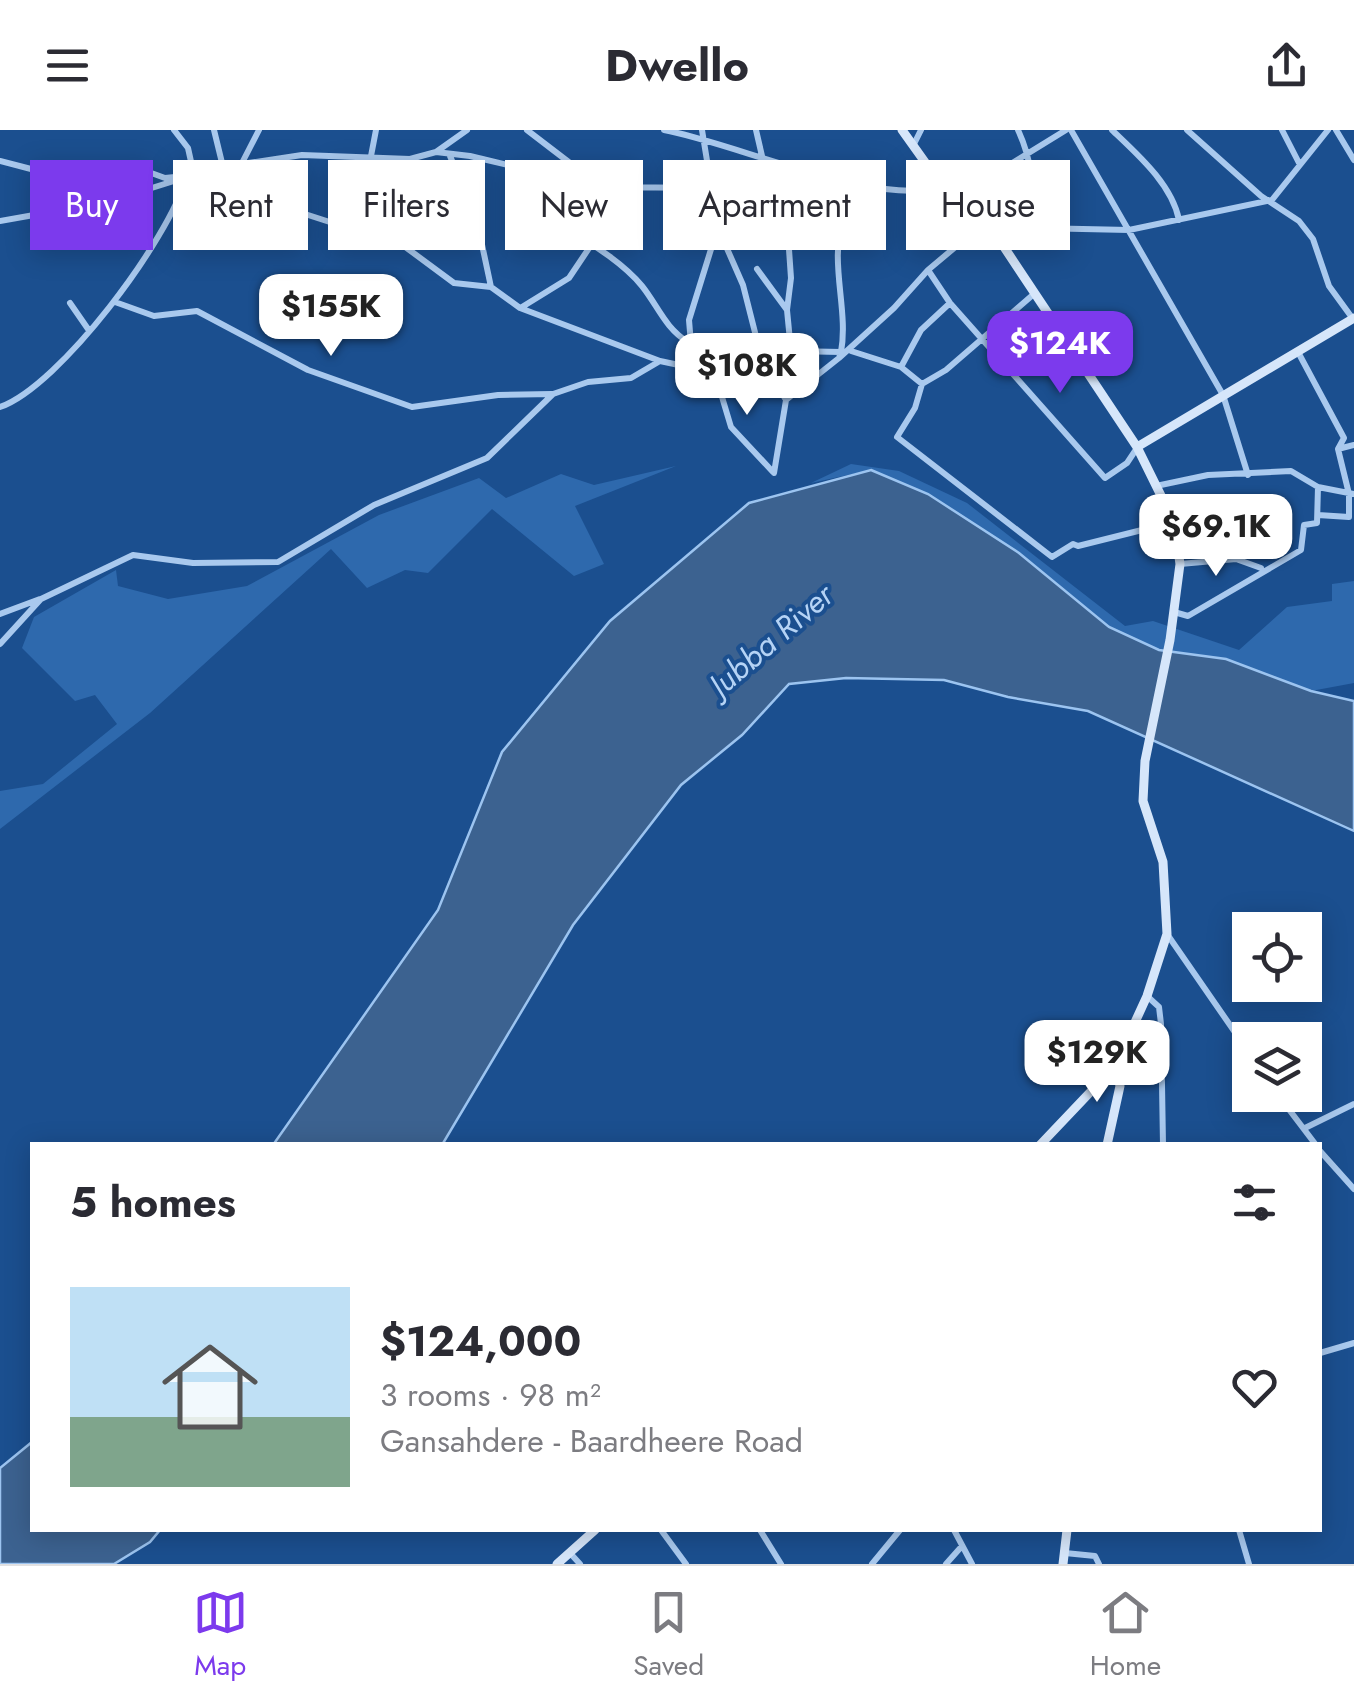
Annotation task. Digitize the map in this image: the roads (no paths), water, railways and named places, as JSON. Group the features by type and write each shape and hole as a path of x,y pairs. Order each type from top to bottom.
{"main road":[{"path":"902,130 925,160"},
{"path":"1006,250 1137,447 1174,522 1180,564 1170,640 1145,761 1143,801 1163,862 1167,934 1147,996 1115,1066 1043,1142"},
{"path":"1137,447 1354,319"},
{"path":"1107,1142 1120,1086 1115,1066"},
{"path":"557,1564 593,1532"},
{"path":"1064,1558 1067,1532"}],"street":[{"path":"174,130 188,148 189,160"},
{"path":"214,130 221,160"},
{"path":"244,160 259,130"},
{"path":"371,156 376,130"},
{"path":"266,160 302,154 410,159 436,152 466,130"},
{"path":"527,130 566,160"},
{"path":"664,130 775,160"},
{"path":"702,130 707,160"},
{"path":"756,130 762,156"},
{"path":"914,144 921,130"},
{"path":"1018,130 1029,160"},
{"path":"1112,130 1146,164 1169,196 1179,220"},
{"path":"1187,130 1261,196 1299,221 1312,240 1329,286 1354,319"},
{"path":"1282,130 1299,163"},
{"path":"1070,229 1129,230 1272,200 1299,163 1332,130 1354,160"},
{"path":"1014,160 1072,131 1223,395 1248,475"},
{"path":"436,152 505,165"},
{"path":"450,156 478,220 491,287"},
{"path":"0,161 31,169 62,165 143,170 173,177"},
{"path":"0,221 107,202 173,181"},
{"path":"0,407 22,400 114,302 137,266 155,248 173,211"},
{"path":"308,215 404,246 454,284 491,287 520,308 660,361 693,368 762,360 791,351 840,355"},
{"path":"520,308 569,278 589,250"},
{"path":"600,250 640,284 672,332 688,342"},
{"path":"693,368 689,320 711,250"},
{"path":"713,367 730,427 774,473 786,400 762,360 743,285 728,250"},
{"path":"789,250 787,310 791,351"},
{"path":"839,250 845,333 840,355"},
{"path":"786,400 840,355 851,351 952,250"},
{"path":"757,269 787,310"},
{"path":"928,270 950,303 1105,478 1127,463 1137,447"},
{"path":"1035,293 946,370 922,384 915,408 897,437 1052,556 1072,544 1078,546 1174,522"},
{"path":"114,302 154,316 198,311 308,370 412,407 498,396 554,394 588,382 631,378 660,361"},
{"path":"902,367 922,330 950,303"},
{"path":"70,304 88,330"},
{"path":"851,351 902,367 922,384"},
{"path":"1298,352 1344,438 1338,449 1352,494 1349,517 1318,515"},
{"path":"0,614 42,599 133,555 192,563 278,562 374,505 487,458 554,394"},
{"path":"1338,449 1354,445"},
{"path":"1154,486 1208,476 1291,471 1318,487 1352,494"},
{"path":"1174,612 1188,616 1262,569 1301,550 1304,526 1317,523 1318,487"},
{"path":"1180,564 1236,559 1262,569"},
{"path":"0,644 42,599"},
{"path":"1167,934 1232,1028"},
{"path":"1147,996 1159,1007 1161,1024 1163,1142"},
{"path":"1305,1128 1354,1104"},
{"path":"1292,1112 1314,1142"},
{"path":"1322,1152 1354,1188"},
{"path":"1322,1352 1354,1343"},
{"path":"662,1532 686,1564"},
{"path":"761,1532 781,1564"},
{"path":"872,1564 898,1532"},
{"path":"955,1532 972,1564"},
{"path":"1240,1532 1249,1564"},
{"path":"946,1564 962,1546"},
{"path":"570,1552 580,1564"},
{"path":"1064,1558 1096,1556 1099,1564"}],"water":[{"name":"Jubba River","path":"871,470 928,494 1019,553 1109,627 1159,650 1226,659 1311,691 1354,701 1354,831 1088,711 1008,697 944,680 846,678 789,684 742,735 681,785 573,925 444,1142 275,1142 438,910 502,752 610,621 749,503"},
{"path":"30,1444 30,1532 158,1532 150,1542 114,1564 0,1564 0,1468"}]}
